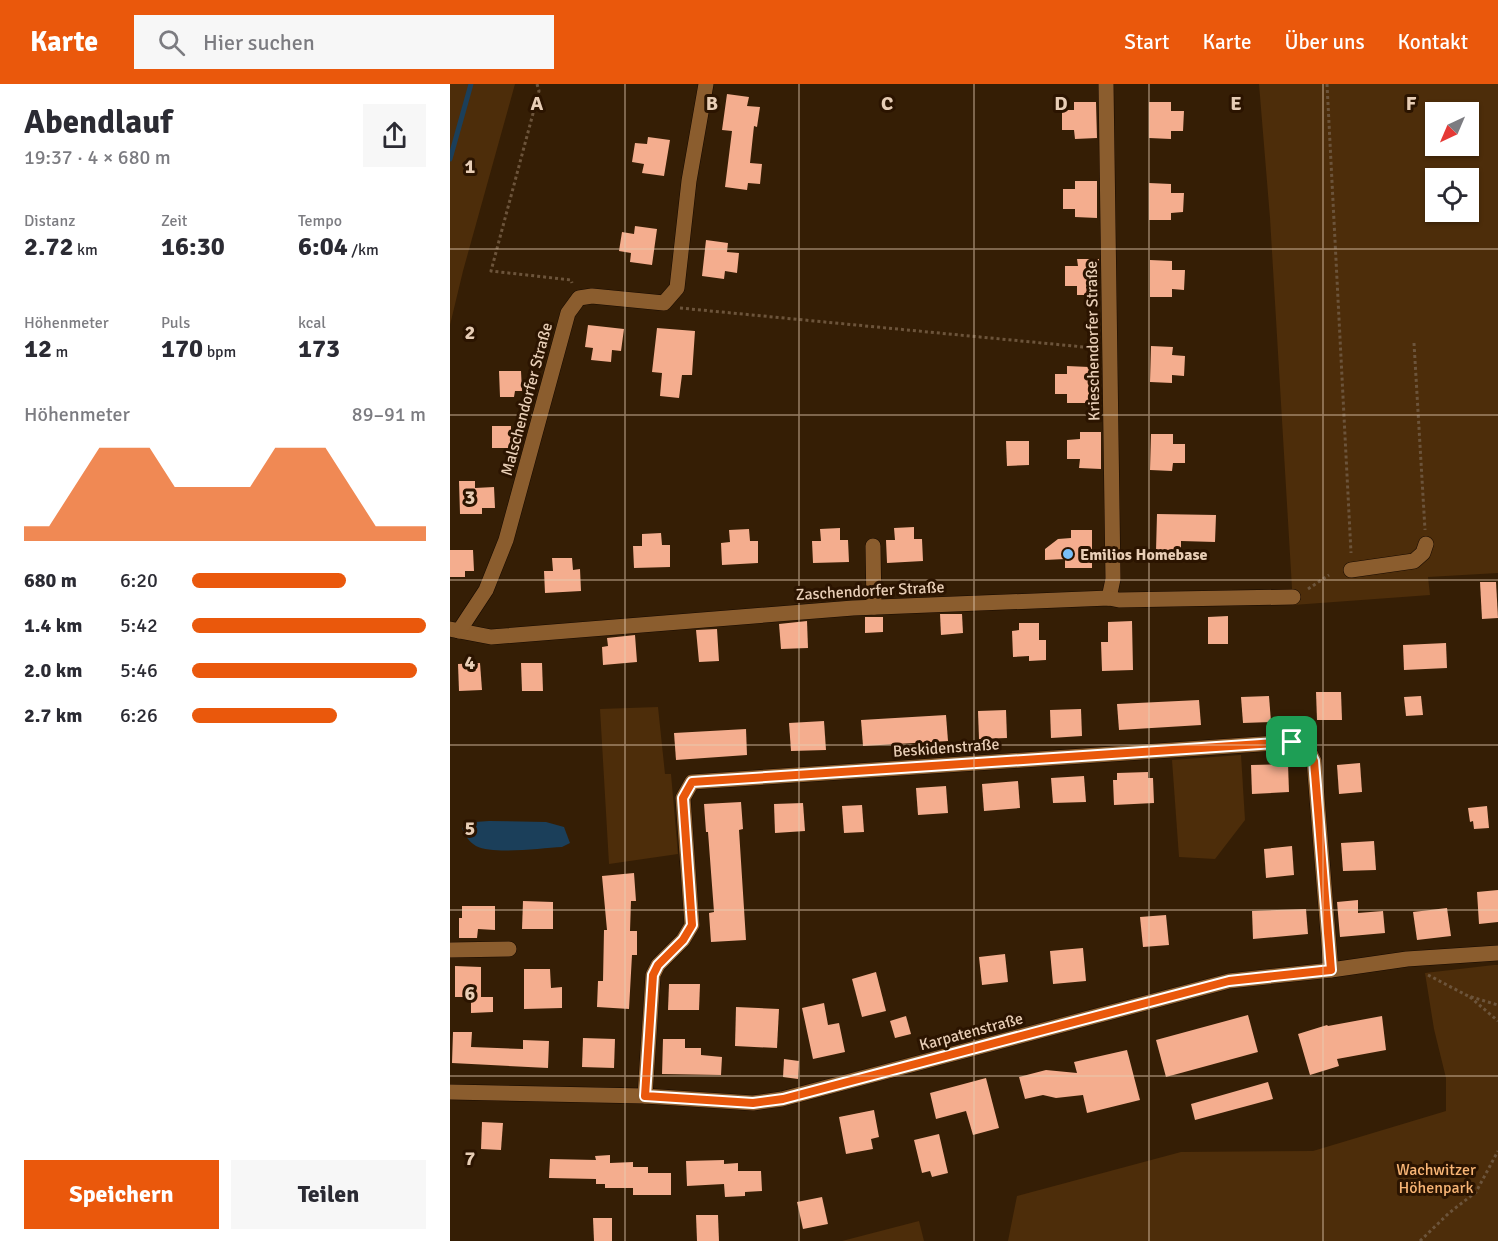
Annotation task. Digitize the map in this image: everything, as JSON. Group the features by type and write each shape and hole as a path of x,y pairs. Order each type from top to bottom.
{"street":[{"path":"579,298 592,296 664,303 678,288 689,181 706,84"},
{"name":"Krieschendorfer Straße","path":"1106,84 1113,579 1109,597"},
{"name":"Malschendorfer Straße","path":"454,630 486,590 506,540 568,313 579,298"},
{"path":"1352,570 1414,561 1423,553 1426,544"},
{"path":"873,546 874,607"},
{"name":"Zaschendorfer Straße","path":"454,630 490,637 874,607 1109,597 1119,600 1293,597"},
{"name":"Beskidenstraße","path":"645,1096 653,975 658,965 683,940 692,925 683,798 692,782 1292,742 1307,747 1314,761 1331,970"},
{"path":"450,950 509,949"},
{"name":"Karpatenstraße","path":"450,1092 645,1096 753,1103 783,1099 1229,981 1415,958 1498,953"}],"path":[{"path":"537,84 539,91 491,271 571,280 579,298"},
{"path":"1327,84 1352,570"},
{"path":"664,303 686,309 1110,350"},
{"path":"1414,343 1426,544"},
{"path":"1293,597 1329,575"},
{"path":"1415,958 1425,973 1468,996 1498,1005"},
{"path":"1468,996 1498,1021"},
{"path":"1420,1241 1476,1192 1498,1152"}],"green space":[{"path":"450,84 515,84 450,325"},
{"path":"1259,84 1498,84 1498,573 1428,577 1430,595 1293,605 1270,218"},
{"path":"658,707 665,774 671,774 678,854 609,864 600,709"},
{"path":"1241,755 1245,820 1215,859 1179,857 1172,760"},
{"name":"Wachwitzer Höhenpark","path":"1498,965 1498,1241 1008,1241 1017,1196 1181,1152 1313,1151 1446,1111 1446,1078 1434,1029 1425,973"},
{"path":"919,1221 924,1241 842,1241"}],"water":[{"path":"475,822 546,822 564,827 570,843 562,847 518,850 484,849 471,842 462,828"}],"building":[{"path":"727,94 749,97 747,106 760,107 757,127 754,126 750,163 762,164 760,184 748,183 747,190 725,187 732,131 722,130"},
{"path":"1074,102 1096,102 1097,138 1075,139 1074,130 1062,130 1062,110 1074,110"},
{"path":"1149,102 1171,102 1171,111 1184,111 1183,131 1171,131 1171,139 1149,138"},
{"path":"648,137 670,140 664,176 642,173 644,164 632,162 635,143 647,144"},
{"path":"1075,181 1097,181 1097,218 1075,217 1075,209 1063,209 1063,189 1075,189"},
{"path":"1149,183 1171,184 1171,193 1184,193 1183,212 1171,213 1171,220 1149,220"},
{"path":"635,226 657,229 652,265 630,262 631,253 619,251 622,232 634,234"},
{"path":"706,240 728,243 727,252 739,253 737,273 725,271 724,279 702,276"},
{"path":"1077,259 1099,259 1099,295 1077,295 1077,286 1065,286 1065,266 1078,266"},
{"path":"1150,260 1172,261 1172,270 1185,270 1184,290 1172,289 1172,297 1150,297"},
{"path":"588,325 624,329 621,351 612,350 611,362 591,360 593,348 585,347"},
{"path":"657,328 695,331 692,375 682,375 679,398 660,396 662,373 652,372"},
{"path":"1151,346 1173,347 1172,355 1185,356 1184,376 1172,375 1172,383 1150,382"},
{"path":"1067,366 1089,367 1089,403 1067,403 1067,394 1055,394 1055,374 1067,374"},
{"path":"499,371 521,371 522,391 515,391 514,397 500,397"},
{"path":"492,426 511,426 511,448 492,448"},
{"path":"1080,432 1101,432 1101,469 1079,468 1080,459 1067,459 1067,440 1080,439"},
{"path":"1151,434 1173,434 1173,444 1185,444 1185,463 1173,463 1172,471 1150,470"},
{"path":"1006,441 1029,441 1029,465 1007,466"},
{"path":"459,481 475,481 475,488 494,487 495,508 482,508 482,514 460,514"},
{"path":"1157,514 1216,515 1215,542 1181,541 1181,551 1156,551"},
{"path":"914,527 914,539 922,539 923,561 887,563 886,540 895,540 894,528"},
{"path":"840,528 840,540 848,540 849,562 813,563 812,541 821,541 820,529"},
{"path":"749,529 750,541 758,541 758,563 722,565 721,543 730,542 729,530"},
{"path":"1071,530 1092,530 1092,568 1065,568 1065,559 1045,560 1045,549 1058,539 1071,538"},
{"path":"661,533 662,545 670,545 670,567 634,568 633,546 642,546 642,534"},
{"path":"450,550 473,550 474,571 465,571 465,577 450,577"},
{"path":"552,558 572,558 573,570 580,569 581,591 545,593 544,571 553,571"},
{"path":"1480,582 1496,582 1498,618 1482,619"},
{"path":"940,614 962,614 963,633 941,635"},
{"path":"1228,616 1228,644 1208,644 1208,617"},
{"path":"865,617 883,617 883,632 865,633"},
{"path":"807,621 808,648 781,649 779,624"},
{"path":"1132,621 1133,670 1102,671 1101,642 1108,642 1108,622"},
{"path":"1019,623 1039,623 1039,640 1046,640 1046,660 1029,661 1029,656 1013,657 1012,631 1019,630"},
{"path":"717,629 719,661 699,662 696,630"},
{"path":"635,635 637,662 603,665 602,647 608,646 607,638"},
{"path":"1446,643 1447,668 1404,670 1403,645"},
{"path":"480,663 482,690 459,691 458,664"},
{"path":"521,663 542,663 543,691 522,691"},
{"path":"1316,692 1341,692 1342,720 1317,720"},
{"path":"1269,696 1271,722 1243,723 1241,697"},
{"path":"1421,696 1423,715 1406,716 1404,697"},
{"path":"1199,700 1201,725 1119,730 1117,704"},
{"path":"1081,709 1082,736 1051,738 1050,710"},
{"path":"1006,710 1007,738 979,739 978,711"},
{"path":"946,715 948,741 863,746 861,720"},
{"path":"824,721 826,750 791,751 789,723"},
{"path":"746,729 747,755 676,760 674,733"},
{"path":"1360,763 1362,792 1339,794 1337,765"},
{"path":"1288,764 1289,792 1252,794 1251,765"},
{"path":"1148,772 1148,778 1153,778 1154,803 1114,805 1113,780 1117,780 1117,773"},
{"path":"1084,776 1086,802 1053,803 1051,778"},
{"path":"1018,781 1020,808 984,811 982,784"},
{"path":"946,786 948,813 918,815 916,788"},
{"path":"741,802 743,829 739,830 746,940 711,942 709,913 714,912 704,804"},
{"path":"803,803 805,831 775,833 774,804"},
{"path":"862,805 864,832 844,833 842,806"},
{"path":"1487,806 1489,828 1474,829 1473,821 1470,822 1468,808"},
{"path":"1374,841 1376,870 1343,871 1341,843"},
{"path":"1292,846 1294,875 1266,878 1264,849"},
{"path":"634,873 636,901 631,901 630,931 637,931 637,955 632,955 629,1009 597,1007 598,981 603,981 604,930 607,930 602,876"},
{"path":"1498,890 1498,922 1479,924 1477,892"},
{"path":"1358,900 1358,913 1383,911 1385,933 1340,937 1337,902"},
{"path":"523,901 553,902 553,929 522,929"},
{"path":"462,906 495,906 495,930 478,929 477,938 459,938 459,918 462,918"},
{"path":"1447,908 1451,936 1417,940 1413,912"},
{"path":"1306,909 1308,934 1253,939 1252,911"},
{"path":"1166,915 1169,945 1143,947 1140,917"},
{"path":"1083,948 1086,981 1053,984 1050,951"},
{"path":"1005,954 1008,982 982,985 979,957"},
{"path":"455,966 481,967 481,997 455,997"},
{"path":"524,969 550,969 551,988 562,987 562,1008 524,1009"},
{"path":"876,972 886,1011 862,1017 852,979"},
{"path":"669,984 700,984 699,1010 668,1010"},
{"path":"471,997 493,997 493,1012 471,1013"},
{"path":"824,1003 828,1025 839,1023 845,1052 813,1059 802,1008"},
{"path":"736,1007 779,1009 777,1048 735,1046"},
{"path":"1248,1015 1258,1052 1166,1077 1156,1040"},
{"path":"906,1016 911,1034 895,1038 890,1021"},
{"path":"1382,1016 1386,1050 1337,1059 1339,1066 1310,1075 1298,1034 1327,1025"},
{"path":"453,1032 472,1032 471,1047 523,1049 523,1040 549,1041 548,1068 452,1063"},
{"path":"583,1038 615,1039 614,1068 582,1067"},
{"path":"663,1039 685,1039 685,1048 701,1048 701,1055 722,1057 721,1075 662,1074"},
{"path":"1127,1050 1140,1100 1087,1113 1083,1095 1056,1098 1043,1095 1025,1099 1019,1077 1046,1070 1077,1073 1074,1062"},
{"path":"784,1059 799,1061 798,1079 783,1077"},
{"path":"986,1078 999,1128 973,1135 966,1111 936,1119 930,1093"},
{"path":"1268,1082 1273,1099 1195,1120 1191,1104"},
{"path":"874,1110 879,1137 871,1139 873,1149 846,1154 839,1117"},
{"path":"482,1122 503,1123 501,1150 481,1149"},
{"path":"939,1134 948,1173 932,1177 930,1171 922,1173 914,1140"},
{"path":"610,1155 610,1163 633,1162 633,1167 648,1167 648,1173 671,1173 671,1195 633,1195 633,1188 605,1188 605,1184 596,1184 596,1179 549,1178 550,1159 596,1160 595,1156"},
{"path":"724,1160 724,1164 738,1163 738,1171 761,1171 762,1191 745,1192 745,1196 725,1197 724,1184 687,1186 686,1161"},
{"path":"822,1197 828,1224 803,1229 797,1202"},
{"path":"696,1215 718,1215 719,1241 697,1241"},
{"path":"593,1218 612,1218 612,1241 594,1241"}],"waterway":[{"path":"450,159 471,84"}],"place":[{"name":"Emilios Homebase","path":"1068,554"}],"route":[{"path":"1292,742 1307,747 1314,761 1331,970 1229,981 783,1099 753,1103 645,1096 653,975 658,965 683,940 692,925 683,798 692,782 1292,742"}]}
